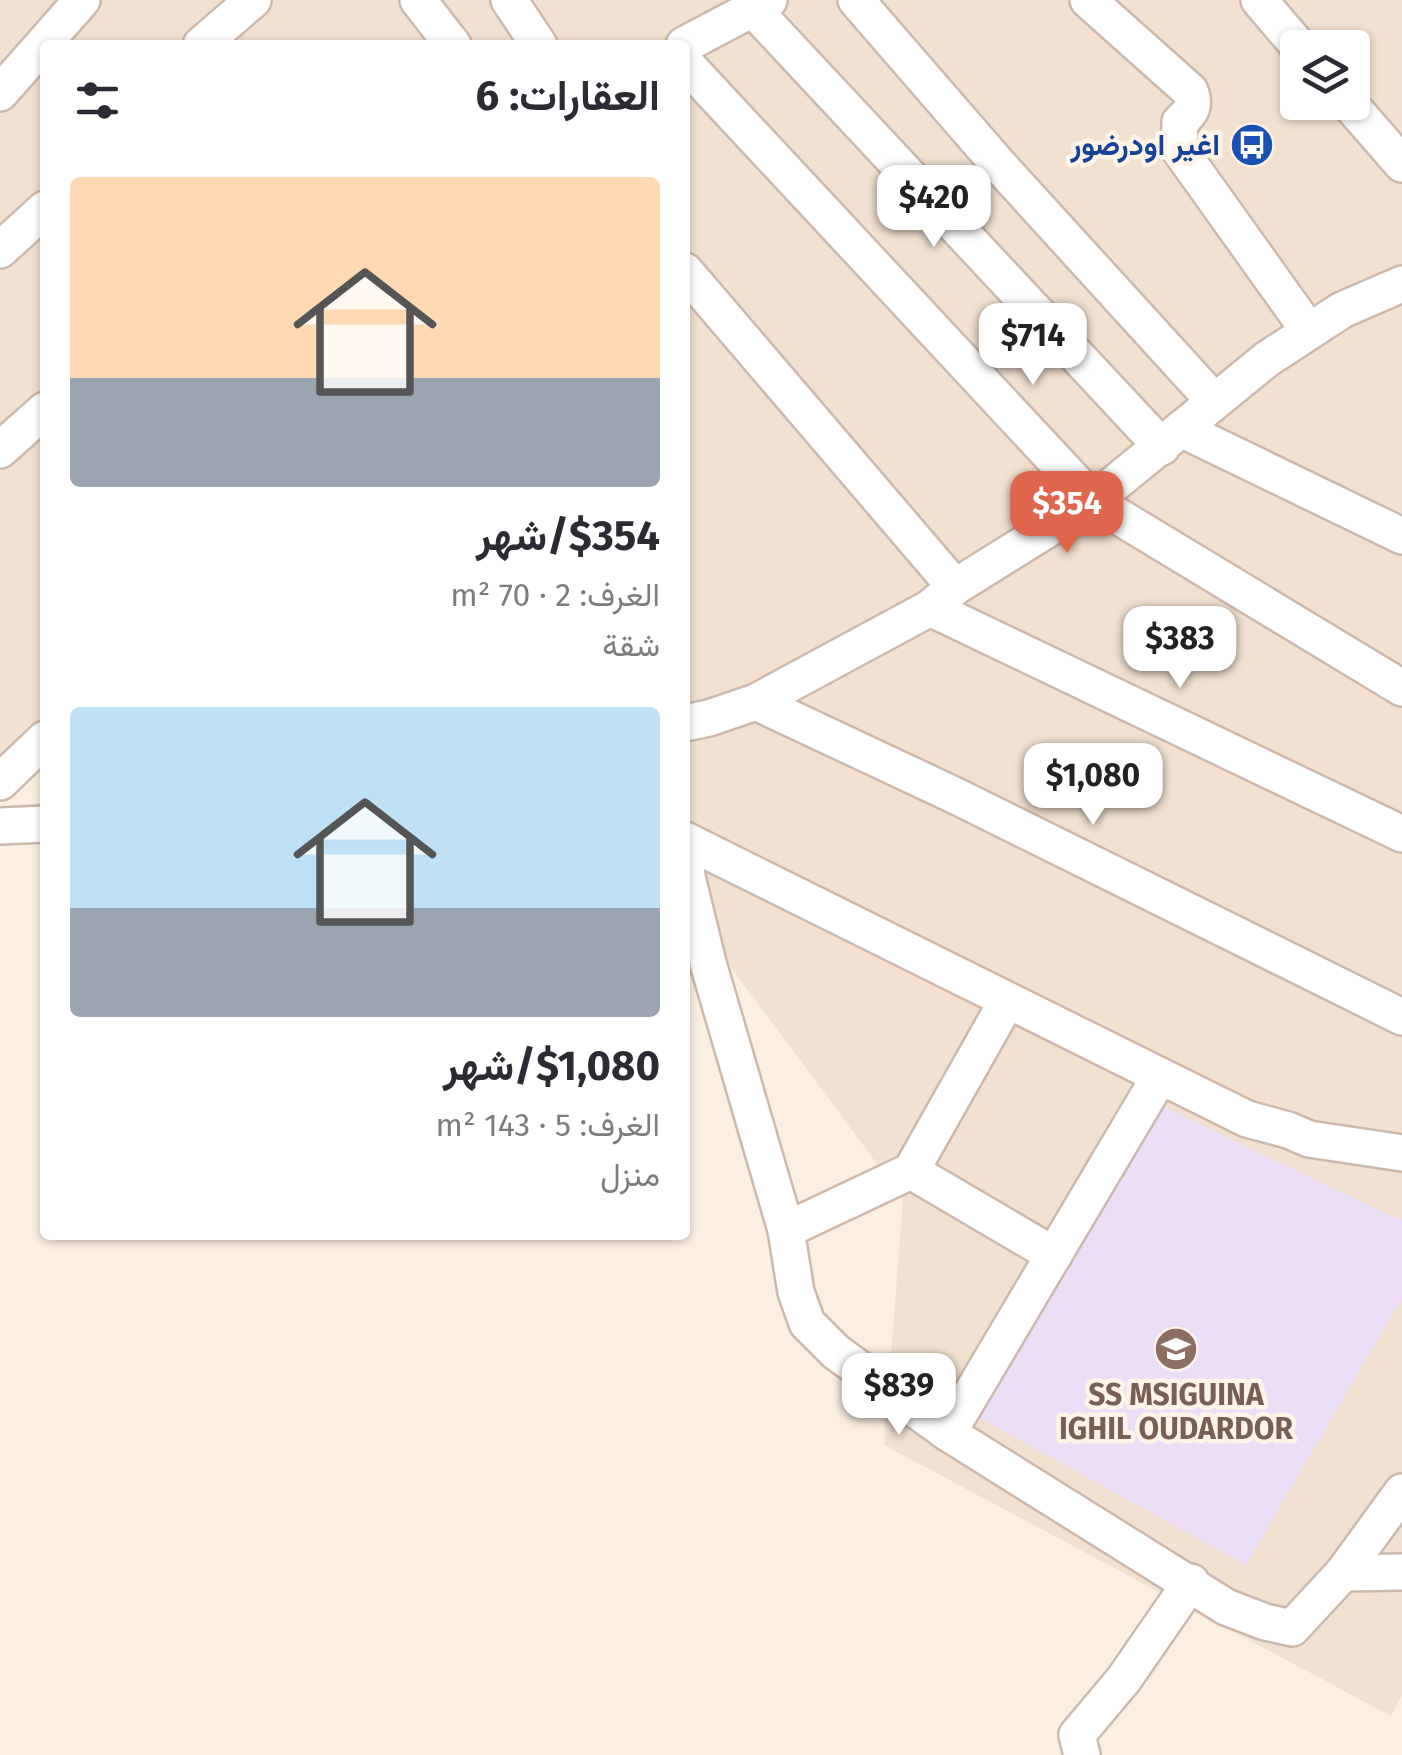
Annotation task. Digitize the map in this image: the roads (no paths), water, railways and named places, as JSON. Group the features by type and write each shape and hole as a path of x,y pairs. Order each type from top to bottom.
{"street":[{"path":"47,40 82,0"},
{"path":"207,40 252,0"},
{"path":"418,0 449,40"},
{"path":"509,0 535,40"},
{"path":"856,0 999,165 1214,401"},
{"path":"1088,0 1190,91 1192,112 1180,122 1179,150 1309,331"},
{"path":"1259,0 1285,30"},
{"path":"690,42 761,4 1172,438 1402,536"},
{"path":"0,93 40,48"},
{"path":"690,67 1094,501 1402,688"},
{"path":"1364,120 1402,164"},
{"path":"0,250 40,214"},
{"path":"690,277 942,598 1402,834"},
{"path":"690,722 756,702 942,598 1094,501 1214,401 1309,331 1342,310 1396,298"},
{"path":"0,450 40,414"},
{"path":"756,702 958,797 1402,1018"},
{"path":"0,782 40,744"},
{"path":"0,826 40,824"},
{"path":"690,842 1247,1119 1309,1139 1402,1154"},
{"path":"690,889 708,964 786,1230 796,1292 807,1322 836,1352 948,1434 1226,1607 1265,1622 1292,1628 1344,1574 1402,1492"},
{"path":"786,1230 912,1171 1008,1001"},
{"path":"948,1434 1160,1076"},
{"path":"912,1171 1054,1255"},
{"path":"1344,1574 1402,1572"},
{"path":"1082,1755 1077,1735 1124,1679 1191,1582"}],"place":[{"name":"اغير اودرضور","path":"1252,145"},
{"name":"SS MSIGUINA IGHIL OUDARDOR","path":"1176,1349"}]}
